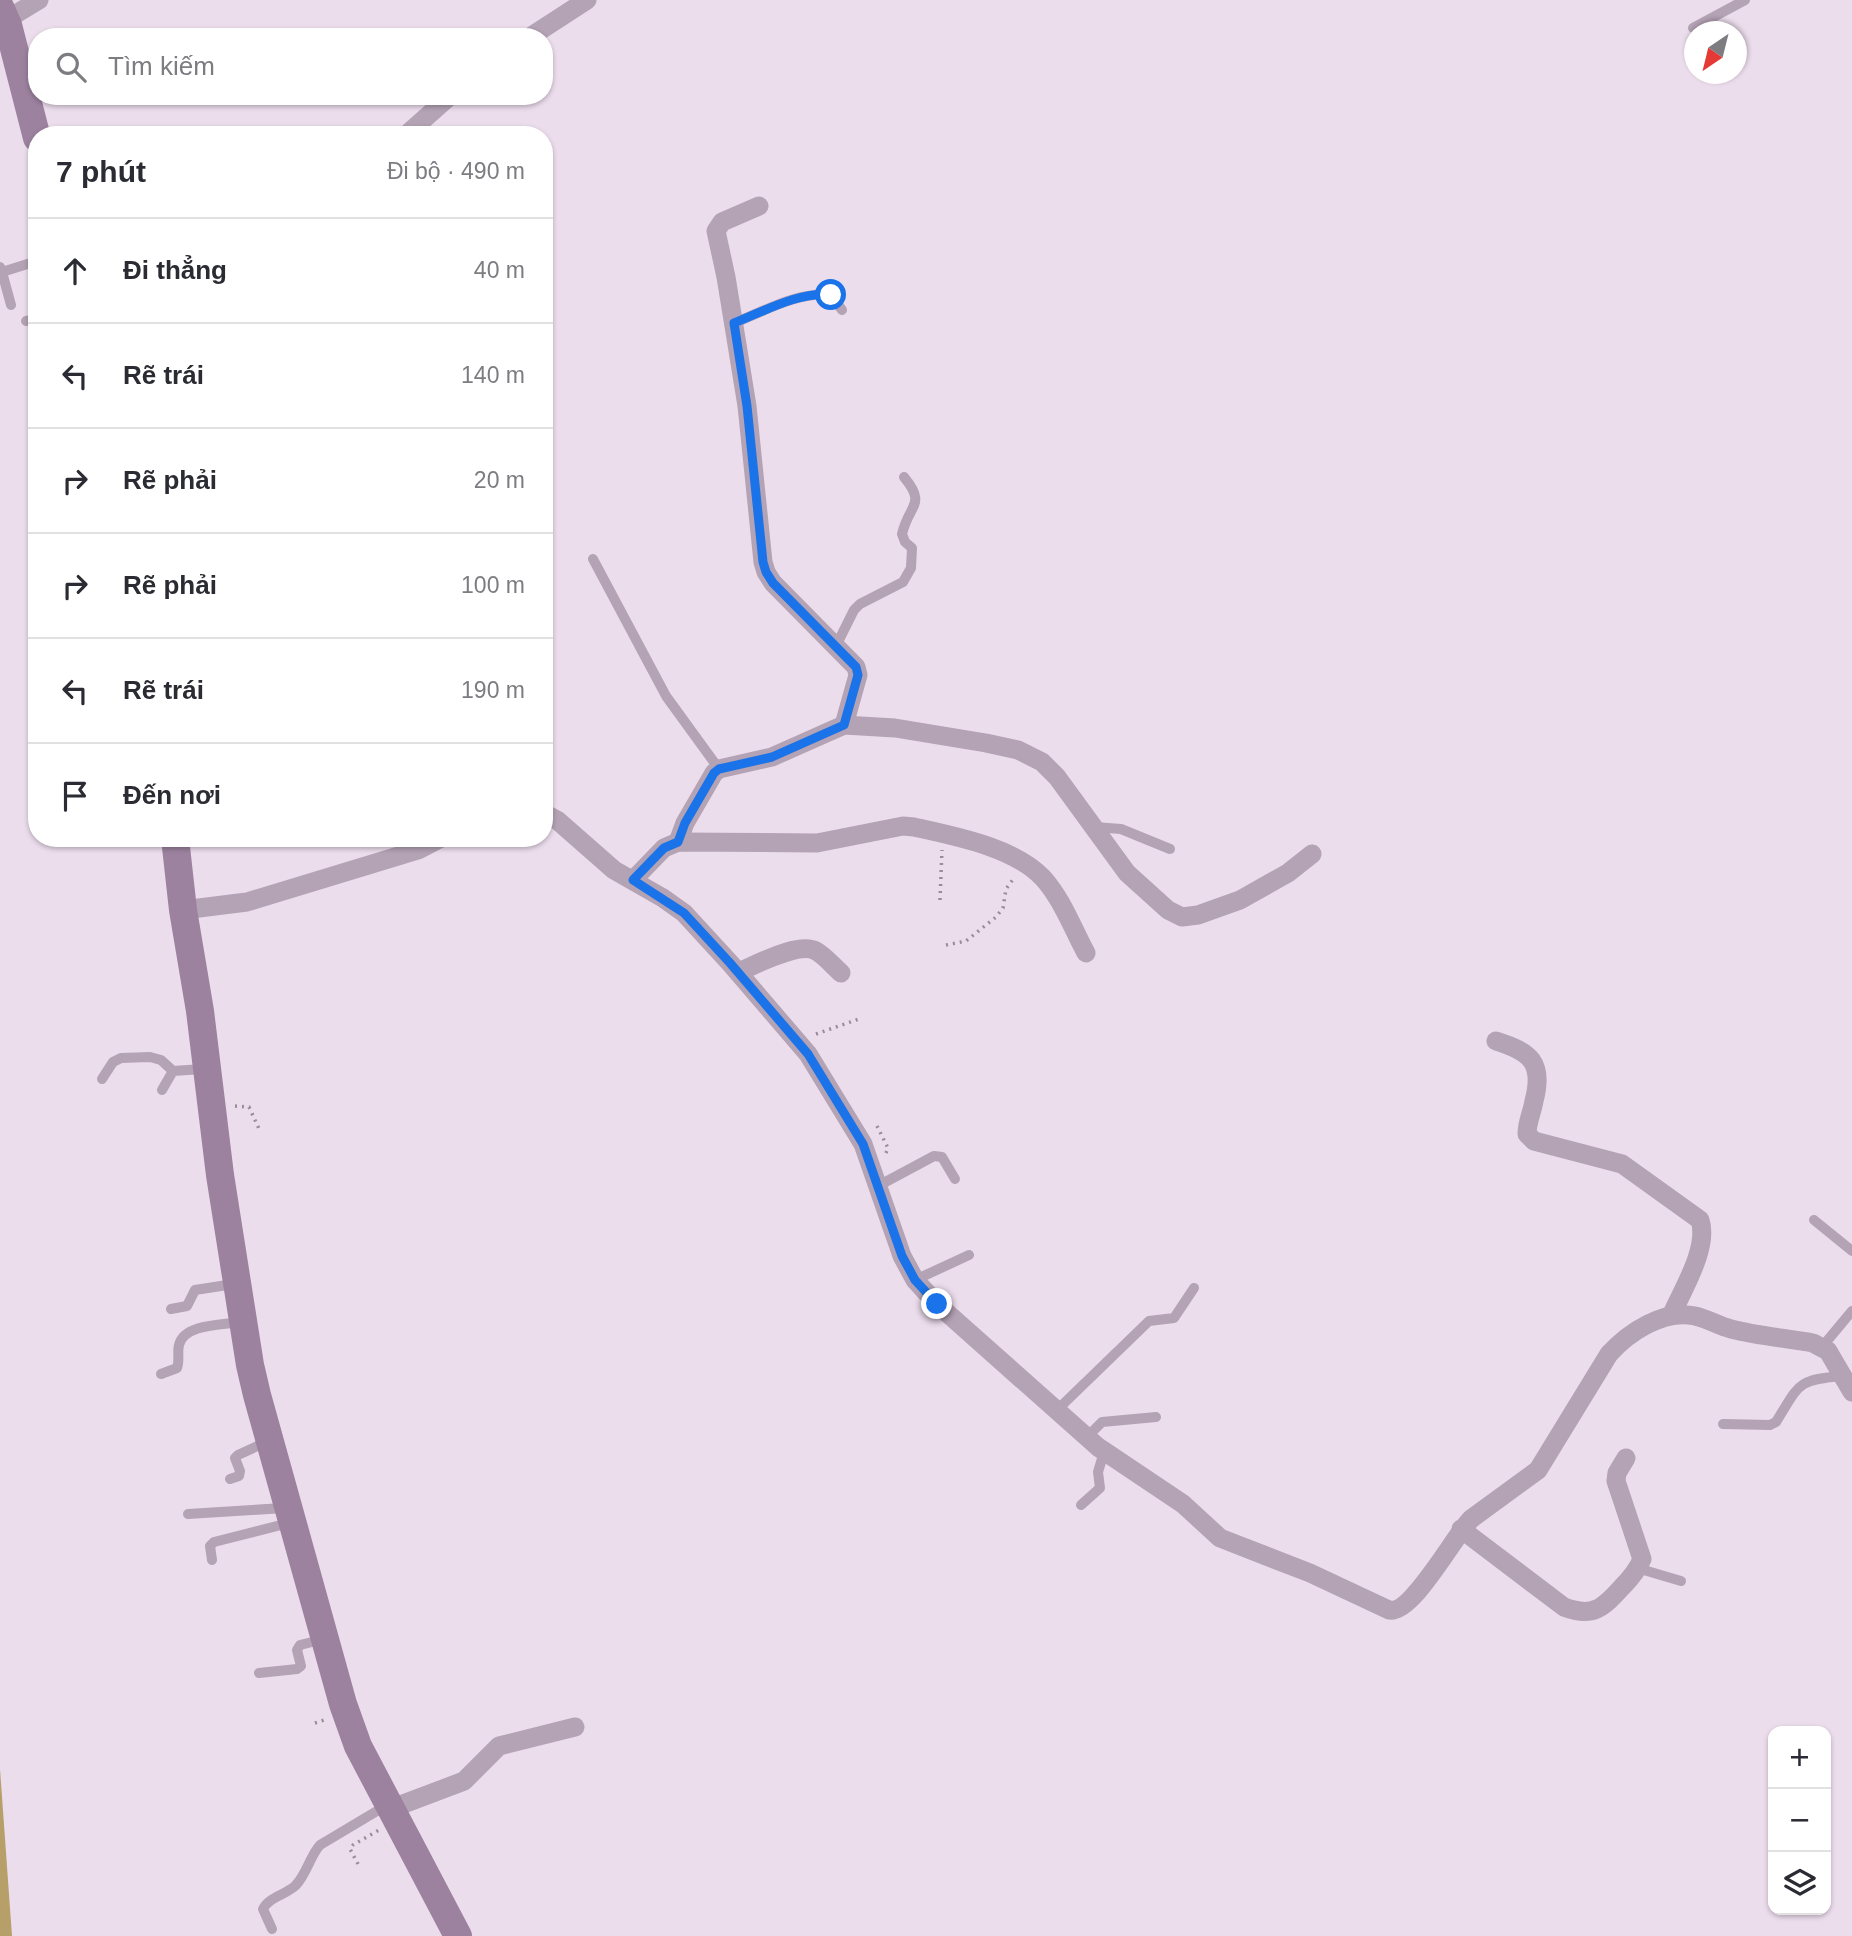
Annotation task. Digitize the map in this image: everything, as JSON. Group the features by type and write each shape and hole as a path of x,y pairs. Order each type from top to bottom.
{"street":[{"path":"28,91 23,65 3,13 39,0"},
{"path":"544,28 586,0"},
{"path":"31,105 35,126"},
{"path":"416,126 440,105"},
{"path":"759,206 722,222 716,231 747,406 761,542 766,572 773,583 856,667 858,675 844,725"},
{"path":"678,842 685,823 719,769 772,757 844,725 895,728 986,743 1018,750 1042,762 1057,777 1127,873 1168,910 1182,917 1198,915 1240,900 1288,873 1312,855"},
{"path":"553,818 614,870 684,913 808,1054 863,1144 902,1256 915,1280 955,1322 1104,1452 1172,1497 1220,1538 1310,1573 1394,1611 1405,1604 1424,1584 1461,1529 1538,1470 1609,1354 1617,1345 1651,1323 1672,1314 1698,1316 1733,1330 1813,1343 1828,1351 1847,1384"},
{"path":"633,880 664,848 678,842 817,843 903,826 943,834 1008,854 1027,864 1052,890 1086,953"},
{"path":"176,847 250,1365 343,1703 358,1746 458,1936"},
{"path":"183,910 247,902 420,847"},
{"path":"738,972 796,948 807,947 817,951 841,972"},
{"path":"1496,1041 1517,1048 1532,1059 1538,1072 1535,1099 1527,1126 1527,1134 1534,1141 1622,1164 1700,1220 1703,1229 1702,1244 1672,1314"},
{"path":"1461,1529 1564,1607 1589,1612 1604,1606 1641,1564 1642,1555 1616,1477 1626,1458"},
{"path":"391,1811 464,1781 499,1746 575,1727"}],"lane":[{"path":"1706,21 1745,0"},
{"path":"11,305 1,269 28,263"},
{"path":"734,323 793,301 822,294 831,295 842,310"},
{"path":"836,646 854,610 860,604 899,585 911,568 912,548 905,542 902,534 917,499 916,492 904,477"},
{"path":"593,559 666,696 719,769"},
{"path":"1091,826 1121,829 1170,849"},
{"path":"102,1079 113,1062 121,1058 150,1057 162,1060 173,1071"},
{"path":"173,1071 207,1068"},
{"path":"162,1090 173,1071"},
{"path":"878,1186 934,1156 942,1157 955,1179"},
{"path":"1814,1220 1852,1251"},
{"path":"915,1280 969,1255"},
{"path":"171,1309 187,1306 195,1290 238,1283"},
{"path":"1056,1410 1149,1321 1174,1318 1194,1288"},
{"path":"1822,1347 1852,1311"},
{"path":"161,1374 177,1368 179,1346 184,1336 192,1331 244,1321"},
{"path":"1723,1424 1770,1425 1776,1422 1796,1391 1803,1383 1812,1379 1847,1384"},
{"path":"1087,1437 1102,1422 1156,1417"},
{"path":"230,1479 239,1476 235,1458 238,1455 270,1440"},
{"path":"1081,1505 1100,1488 1098,1472 1104,1452"},
{"path":"188,1514 291,1515"},
{"path":"212,1560 210,1546 214,1542 291,1515"},
{"path":"1637,1568 1681,1581"},
{"path":"259,1673 297,1669 301,1666 298,1650 300,1645 325,1639"},
{"path":"272,1929 263,1909 267,1903 297,1884 312,1861 313,1852 320,1845 391,1811"}],"path":[{"path":"940,900 943,834"},
{"path":"946,945 966,941 996,917 1003,908 1009,883 1027,864"},
{"path":"794,1037 806,1037 859,1019"},
{"path":"212,1109 243,1105 249,1107 260,1131"},
{"path":"358,1864 350,1849 391,1811"}],"shaded area":[{"path":"0,1769 12,1936 0,1936"}],"route":[{"path":"831,295 822,294 793,301 734,323 747,406 763,562 773,583 856,667 858,675 844,725 772,757 719,769 685,823 678,842 664,848 633,880 684,913 808,1054 863,1144 902,1256 915,1280 937,1304"}]}
